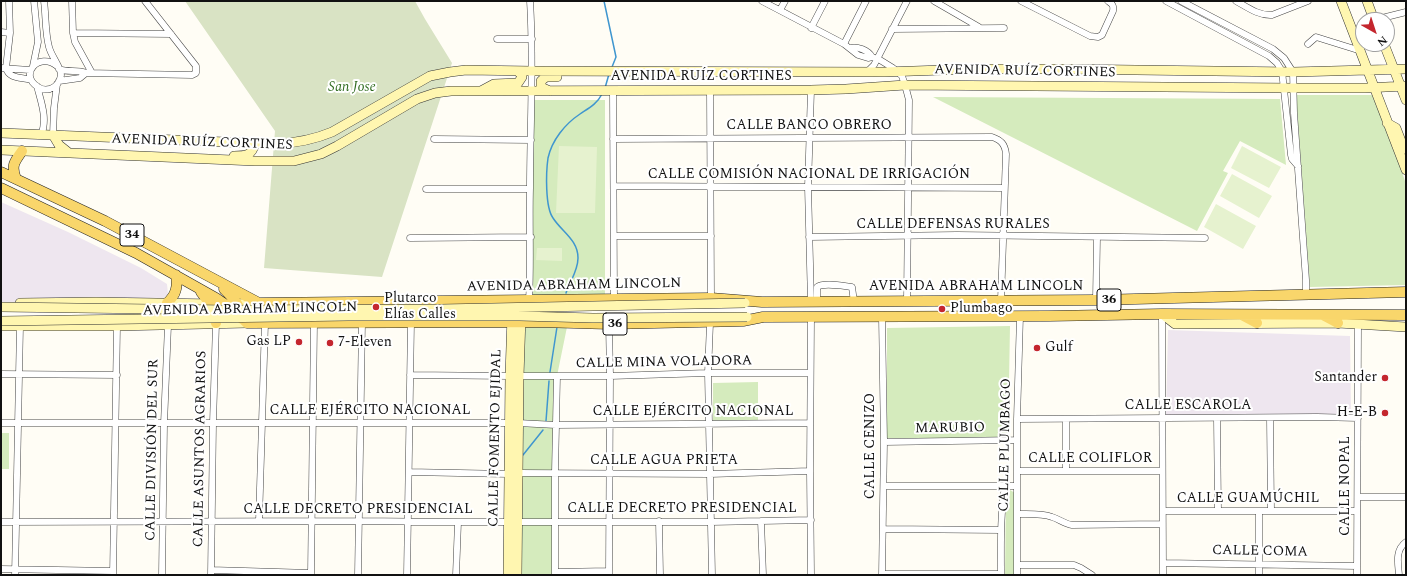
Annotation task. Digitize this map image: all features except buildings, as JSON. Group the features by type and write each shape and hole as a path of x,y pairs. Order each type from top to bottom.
{"main road":[{"path":"16,179 13,171 14,166 22,151"},
{"name":"34","path":"1,172 112,225 259,304"},
{"name":"34","path":"1,188 136,253 226,304 242,322"},
{"path":"18,197 39,200 69,214 76,208"},
{"path":"167,304 176,292 176,276"},
{"path":"214,279 238,305 242,315 242,322"},
{"path":"197,288 210,304 216,323"},
{"name":"AVENIDA ABRAHAM LINCOLN","path":"259,304 711,298 762,302 1096,300 1406,292"},
{"path":"540,322 535,316 534,312 541,300"},
{"name":"36","path":"763,317 811,318 1162,314 1406,315"},
{"path":"1240,314 1257,323"},
{"path":"1321,314 1338,323"},
{"name":"AVENIDA ABRAHAM LINCOLN","path":"242,322 540,322 609,324 743,322 763,317"}],"street":[{"path":"9,1 10,33 3,68 11,76 31,80 36,86 43,108 44,124 41,135"},
{"path":"31,80 38,42 34,1"},
{"path":"44,1 49,48 58,67 60,77 54,108 53,135"},
{"path":"72,1 73,33 76,46 89,73"},
{"path":"3,68 32,68 37,63 50,61 66,71 79,70 89,73 192,75 196,73 196,66 145,1"},
{"path":"521,301 531,237 530,189 533,71 530,1"},
{"path":"762,1 847,46 855,53 868,58 874,58 893,68 902,76 906,85 908,96 907,301"},
{"path":"780,10 785,1"},
{"path":"811,28 825,1"},
{"path":"847,46 866,1"},
{"path":"868,71 872,68 874,58 892,29 906,1"},
{"path":"934,1 980,28"},
{"path":"1021,1 1090,36 1095,37 1102,35 1114,11 1114,7 1108,1"},
{"path":"1166,1 1269,56 1278,63 1282,71 1291,155 1292,159 1298,166"},
{"path":"1181,1 1273,49 1284,58 1294,72 1294,114 1306,295"},
{"path":"1236,1 1261,14 1266,15 1272,15 1296,3 1308,1"},
{"path":"1341,1 1355,36"},
{"path":"1367,1 1371,12"},
{"path":"1395,15 1406,12"},
{"path":"892,29 1004,28"},
{"path":"1,32 10,33"},
{"path":"73,33 171,34"},
{"path":"1308,44 1316,37 1355,49"},
{"path":"497,39 532,39"},
{"path":"1361,52 1387,123 1406,167"},
{"path":"1387,52 1394,69 1404,86 1406,100"},
{"name":"AVENIDA RUÍZ CORTINES","path":"53,135 255,143 289,143 304,141 332,132 430,76 466,70 896,71 1058,69 1294,72 1406,69"},
{"path":"480,92 494,84 518,83 522,77 521,74 516,71"},
{"path":"551,91 541,87 540,84 543,78 580,77 598,71"},
{"path":"36,86 44,90 48,90 58,82 80,78 89,73"},
{"name":"AVENIDA RUÍZ CORTINES","path":"1,150 278,162 307,158 321,154 338,146 417,99 435,93 451,92 811,90 906,85 1284,88 1404,86"},
{"path":"710,90 711,298"},
{"path":"811,90 808,186 809,237 814,302"},
{"path":"613,91 614,299"},
{"path":"1387,123 1396,128 1406,153"},
{"path":"44,124 59,145 69,153"},
{"path":"1,133 53,135"},
{"name":"CALLE BANCO OBRERO","path":"613,139 992,138 1003,142 1006,148 1004,188"},
{"path":"434,139 531,140"},
{"path":"170,158 183,154 244,156 253,150 255,143"},
{"name":"CALLE COMISIÓN NACIONAL DE IRRIGACIÓN","path":"614,186 1004,188"},
{"path":"1001,300 1004,236 1004,188"},
{"path":"426,189 530,189"},
{"path":"614,236 711,236"},
{"name":"CALLE DEFENSAS RURALES","path":"809,237 1004,236 1205,238"},
{"path":"410,238 531,237"},
{"path":"1096,300 1097,237"},
{"path":"814,302 818,287 820,285 852,287 854,302"},
{"name":"CALLE FOMENTO EJIDAL","path":"508,575 513,522 516,322 521,301"},
{"name":"AVENIDA ABRAHAM LINCOLN","path":"1,308 228,310 441,309 762,302"},
{"name":"AVENIDA ABRAHAM LINCOLN","path":"1,303 259,304"},
{"path":"182,304 188,311 189,315 188,319 183,324"},
{"path":"1162,314 1175,324 1338,323 1406,327"},
{"path":"1162,314 1163,575"},
{"name":"36","path":"1,321 348,316 520,316 593,318 763,317"},
{"name":"CALLE PLUMBAGO","path":"1017,575 1017,419 1020,316"},
{"name":"CALLE CENIZO","path":"882,317 884,442 882,574"},
{"path":"811,318 811,575"},
{"name":"AVENIDA ABRAHAM LINCOLN","path":"1,326 117,326 242,322"},
{"path":"211,572 311,574 314,322"},
{"path":"358,575 362,322"},
{"path":"407,575 411,322"},
{"name":"CALLE ASUNTOS AGRARIOS","path":"211,572 216,323"},
{"path":"259,521 265,323"},
{"path":"710,323 708,373 712,575"},
{"path":"557,376 555,573 609,573 609,324"},
{"name":"CALLE NOPAL","path":"1357,575 1358,324"},
{"name":"CALLE DIVISIÓN DEL SUR","path":"162,575 164,424 168,325"},
{"path":"15,572 20,326"},
{"path":"1,569 15,572 113,573 117,326"},
{"name":"CALLE MINA VOLADORA","path":"410,375 610,376 708,373 810,373"},
{"path":"1,374 117,375"},
{"path":"1217,418 1218,511"},
{"path":"1270,418 1272,511"},
{"name":"CALLE ESCAROLA","path":"1017,419 1358,418"},
{"path":"1066,419 1066,471"},
{"name":"CALLE EJÉRCITO NACIONAL","path":"1,423 410,423 610,425 810,423"},
{"name":"MARUBIO","path":"884,442 1017,440"},
{"name":"CALLE AGUA PRIETA","path":"409,472 710,474 810,471"},
{"name":"CALLE COLIFLOR","path":"1017,471 1162,471"},
{"path":"884,486 1017,486"},
{"name":"CALLE PLUMBAGO","path":"1001,574 1002,502 1005,486"},
{"path":"1358,497 1406,497"},
{"name":"CALLE GUAMÚCHIL","path":"1163,511 1358,511"},
{"path":"1259,511 1259,575"},
{"path":"1017,514 1045,515 1065,524 1072,525 1162,524"},
{"name":"CALLE DECRETO PRESIDENCIAL","path":"1,522 711,522 811,520"},
{"path":"659,521 660,575"},
{"path":"761,521 763,575"},
{"path":"456,575 458,522"},
{"name":"CALLE FOMENTO EJIDAL","path":"513,522 517,575"},
{"path":"883,529 1001,530"},
{"path":"1399,575 1398,554 1400,548 1405,542"},
{"name":"CALLE COMA","path":"1163,563 1357,566"},
{"path":"1017,565 1074,565 1092,575"},
{"path":"882,574 1001,574"}],"shaded area":[{"path":"1,202 68,232 141,268 167,284 168,294 160,301 1,302"},
{"path":"1168,330 1350,336 1351,415 1166,415"}],"green space":[{"name":"San Jose","path":"185,1 415,1 452,63 382,277 264,268 275,131"},
{"path":"1296,95 1372,95 1394,148 1406,184 1406,285 1310,287"},
{"path":"933,97 1280,99 1286,165 1240,141 1223,171 1228,173 1197,231"},
{"path":"532,100 605,100 605,297 532,300"},
{"path":"559,146 597,147 595,213 556,213"},
{"path":"1242,146 1281,167 1269,188 1231,168"},
{"path":"1232,174 1272,196 1259,218 1220,196"},
{"path":"1216,204 1256,226 1243,249 1204,227"},
{"path":"537,248 562,248 562,261 536,260"},
{"path":"521,322 567,327 557,376 555,575 517,575"},
{"path":"1010,326 1008,438 887,438 887,328"},
{"path":"758,382 758,423 713,421 713,383"},
{"path":"1,433 9,433 9,469 1,469"},
{"path":"1010,490 1015,493 1015,575 1005,575 1006,494"}],"waterway":[{"path":"604,1 616,57 612,67"},
{"path":"605,88 609,74"},
{"path":"566,293 574,276 578,258 575,246 569,236 550,213 547,198 548,158 556,139 564,128 574,118 590,108 602,94"},
{"path":"550,372 557,327"},
{"path":"546,421 549,381"},
{"path":"523,455 543,430"}],"place":[{"name":"Plutarco Elías Calles","path":"376,307"},
{"name":"Plumbago","path":"942,309"},
{"name":"Gas LP","path":"299,342"},
{"name":"7-Eleven","path":"330,343"},
{"name":"Gulf","path":"1037,348"},
{"name":"Santander","path":"1385,378"},
{"name":"H-E-B","path":"1385,413"}]}
